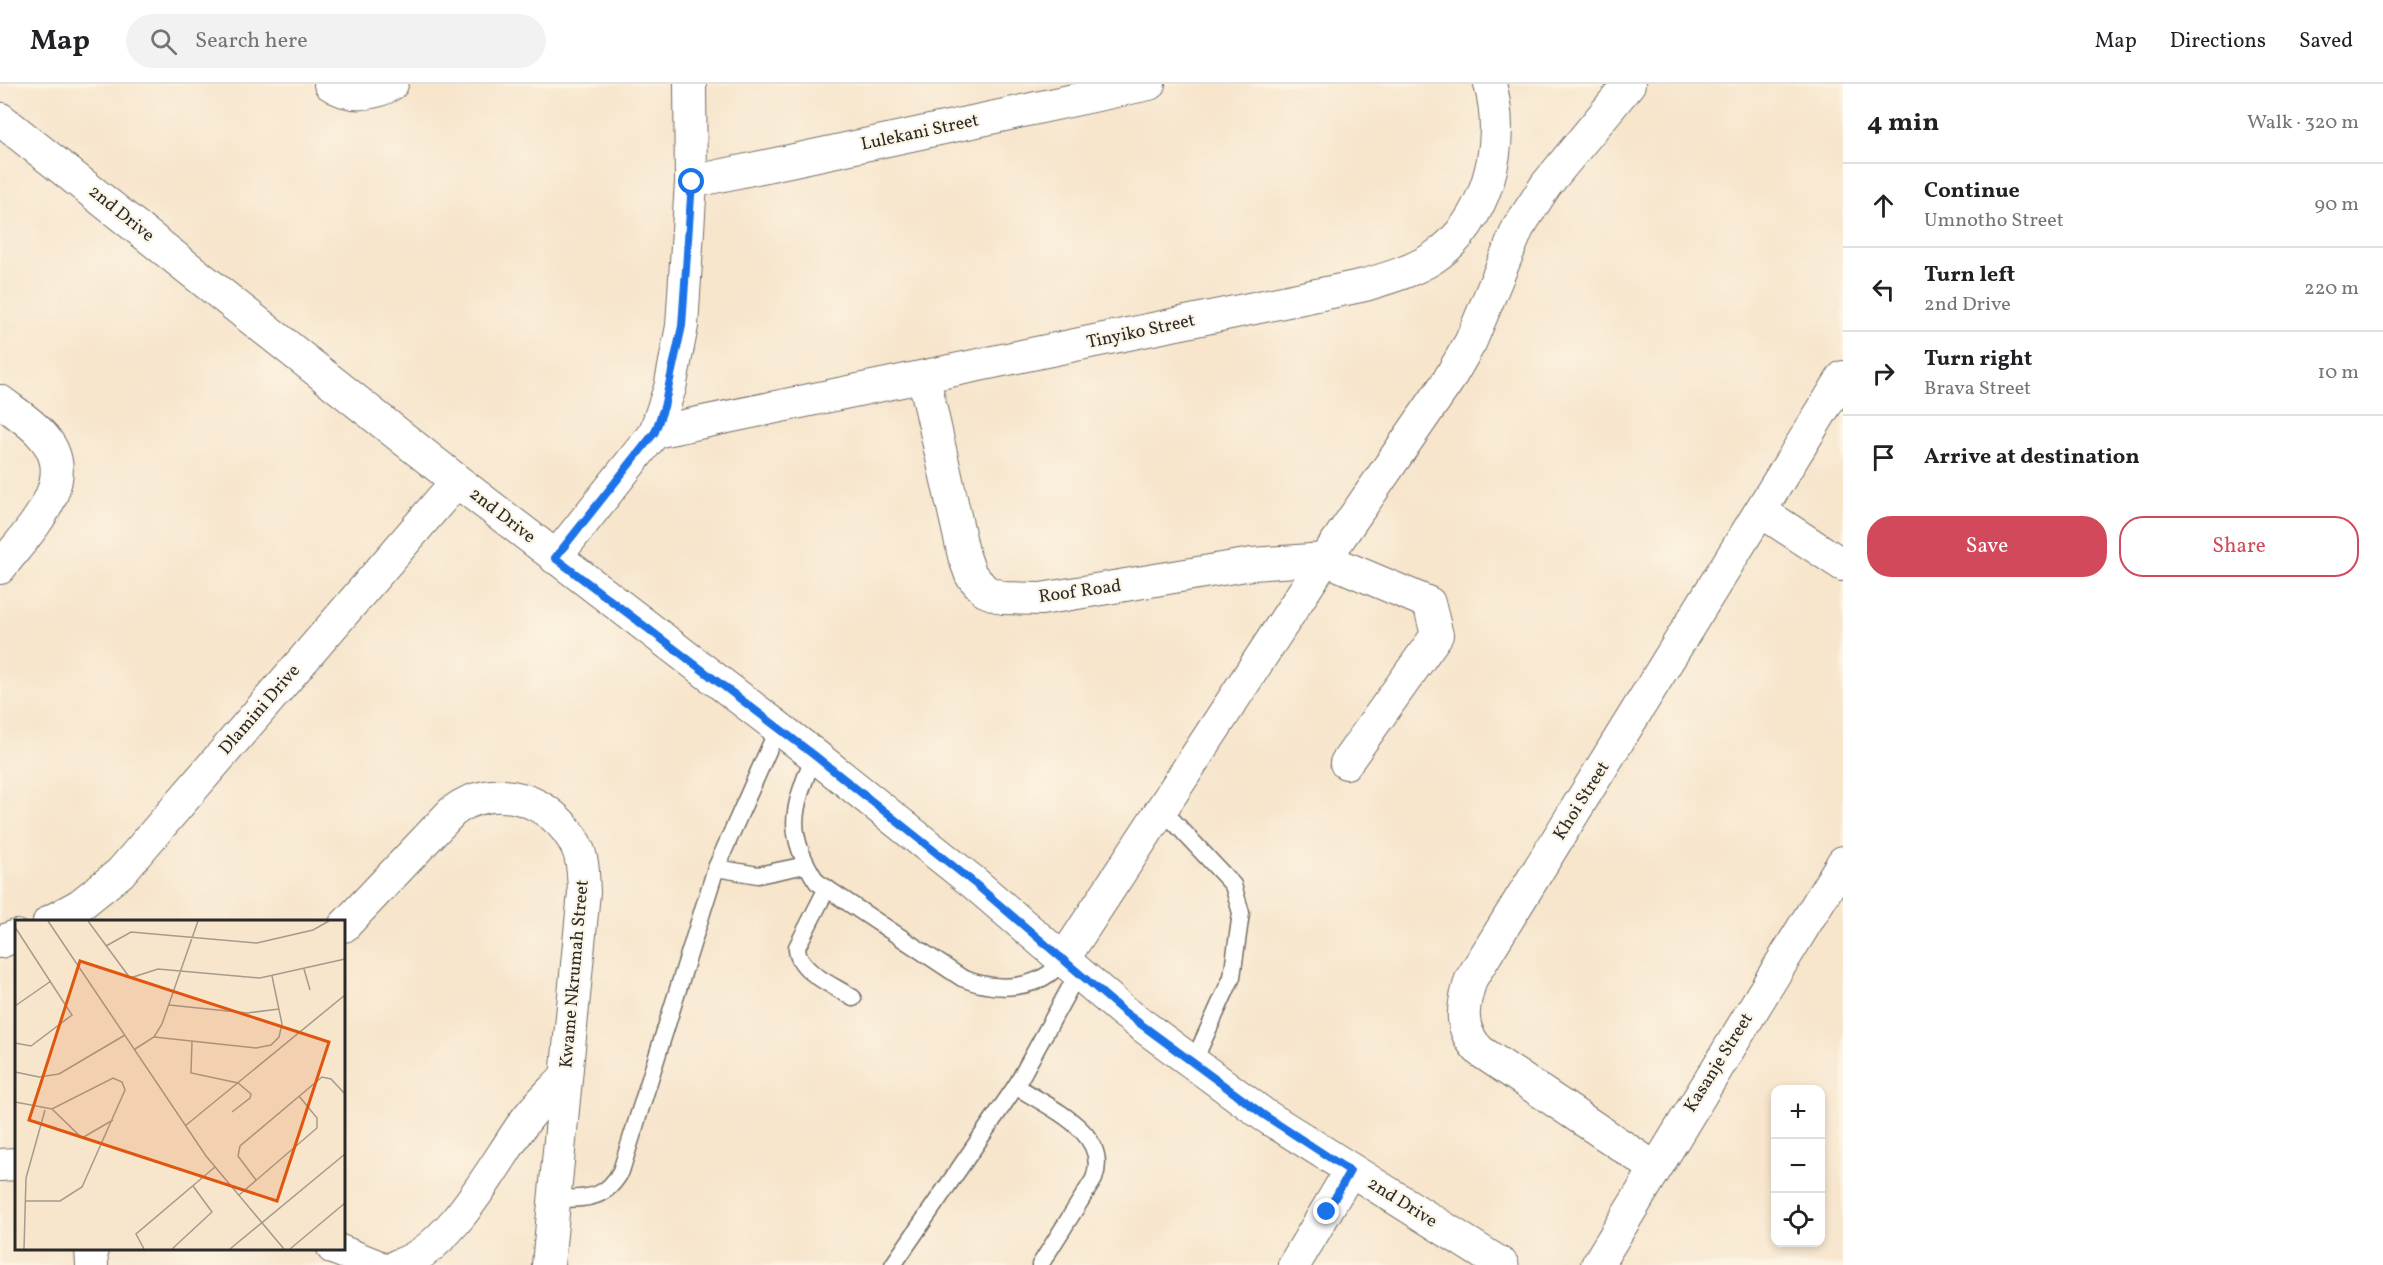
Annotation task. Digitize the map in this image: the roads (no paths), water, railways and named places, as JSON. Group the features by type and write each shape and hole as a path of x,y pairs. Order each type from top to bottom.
{"street":[{"path":"330,84 352,94 371,92 392,84"},
{"path":"555,558 655,432 670,387 682,326 692,182 690,84"},
{"name":"Lulekani Street","path":"692,182 1149,84"},
{"name":"Tinyiko Street","path":"655,432 1365,285 1402,273 1434,257 1460,232 1478,207 1494,158 1497,123 1490,84"},
{"path":"1071,967 1162,809 1325,559 1460,361 1471,341 1518,228 1546,185 1588,137 1629,84"},
{"name":"2nd Drive","path":"0,119 555,558 814,755 973,882 1071,967 1193,1064 1264,1115 1350,1171 1502,1265"},
{"path":"1478,207 1518,228"},
{"name":"Khoi Street","path":"1655,1168 1480,1051 1469,1040 1463,1025 1464,1002 1472,979 1762,512 1843,377"},
{"name":"Roof Road","path":"924,378 964,556 970,575 985,591 1003,598 1041,599 1252,564 1325,559"},
{"path":"0,401 45,438 57,464 58,476 48,503 0,568"},
{"name":"Dlamini Drive","path":"52,920 87,901 120,873 457,481"},
{"path":"1762,512 1843,565"},
{"path":"1325,559 1430,603 1437,635 1346,763"},
{"name":"Kwame Nkrumah Street","path":"345,925 463,803 472,798 496,794 528,801 542,808 573,839 583,863 584,892 549,1265"},
{"name":"Kasanje Street","path":"1597,1265 1843,862"},
{"path":"0,942 15,936"},
{"path":"399,1265 412,1261 434,1245 452,1226 527,1119 566,1076"},
{"path":"0,1165 15,1164"},
{"path":"1294,1265 1350,1171"},
{"path":"91,1250 92,1265"},
{"path":"338,1250 375,1265"}],"lane":[{"path":"555,1199 587,1198 601,1194 613,1186 621,1171 716,868 778,728"},
{"path":"814,755 796,803 797,843 806,865 817,882 962,978 976,984 1029,984 1071,967"},
{"path":"1162,809 1233,885 1241,913 1232,977 1193,1064"},
{"path":"716,868 758,875 806,865"},
{"path":"827,888 796,953 803,966 853,998"},
{"path":"893,1265 1016,1086 1071,967"},
{"path":"1016,1086 1087,1133 1096,1148 1099,1165 1094,1179 1040,1265"}]}
